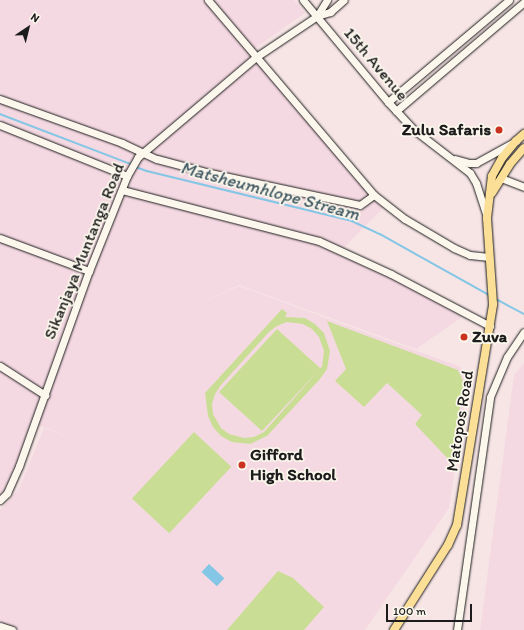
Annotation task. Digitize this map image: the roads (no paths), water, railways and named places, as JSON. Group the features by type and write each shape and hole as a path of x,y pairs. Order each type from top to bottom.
{"main road":[{"name":"Matopos Road","path":"394,630 445,550 457,525 493,304 489,257 488,199 492,176 502,158 524,134"},
{"path":"488,199 500,178 524,148"}],"street":[{"path":"208,0 374,195 405,219 443,242 470,255 489,257"},
{"name":"15th Avenue","path":"303,0 388,102 413,129 470,173 488,218"},
{"path":"316,16 327,0"},
{"path":"316,16 330,12 344,0"},
{"path":"388,102 509,0"},
{"path":"396,111 524,2"},
{"name":"Sikanjaya Muntanga Road","path":"0,500 7,493 16,473 89,271 128,174 141,155 256,57 316,16"},
{"path":"0,99 122,143 141,155 210,173 360,205 374,195"},
{"path":"0,126 128,174"},
{"name":"15th Avenue","path":"449,157 469,163 476,162 516,141"},
{"path":"500,178 524,186"},
{"path":"122,190 319,241 391,274 490,326"},
{"path":"0,238 89,271"},
{"path":"456,630 490,397 506,357 524,332"},
{"path":"0,366 45,395"},
{"path":"0,626 12,630"}],"water":[{"path":"209,564 224,578 217,586 201,572"}],"waterway":[{"name":"Matsheumhlope Stream","path":"0,114 131,164"},
{"name":"Matsheumhlope Stream","path":"136,167 147,171 352,221 380,234 489,295"},
{"name":"Matsheumhlope Stream","path":"496,299 524,314"}],"place":[{"name":"Zulu Safaris","path":"499,130"},
{"name":"Zuva","path":"464,337"},
{"name":"Gifford High School","path":"242,465"}]}
